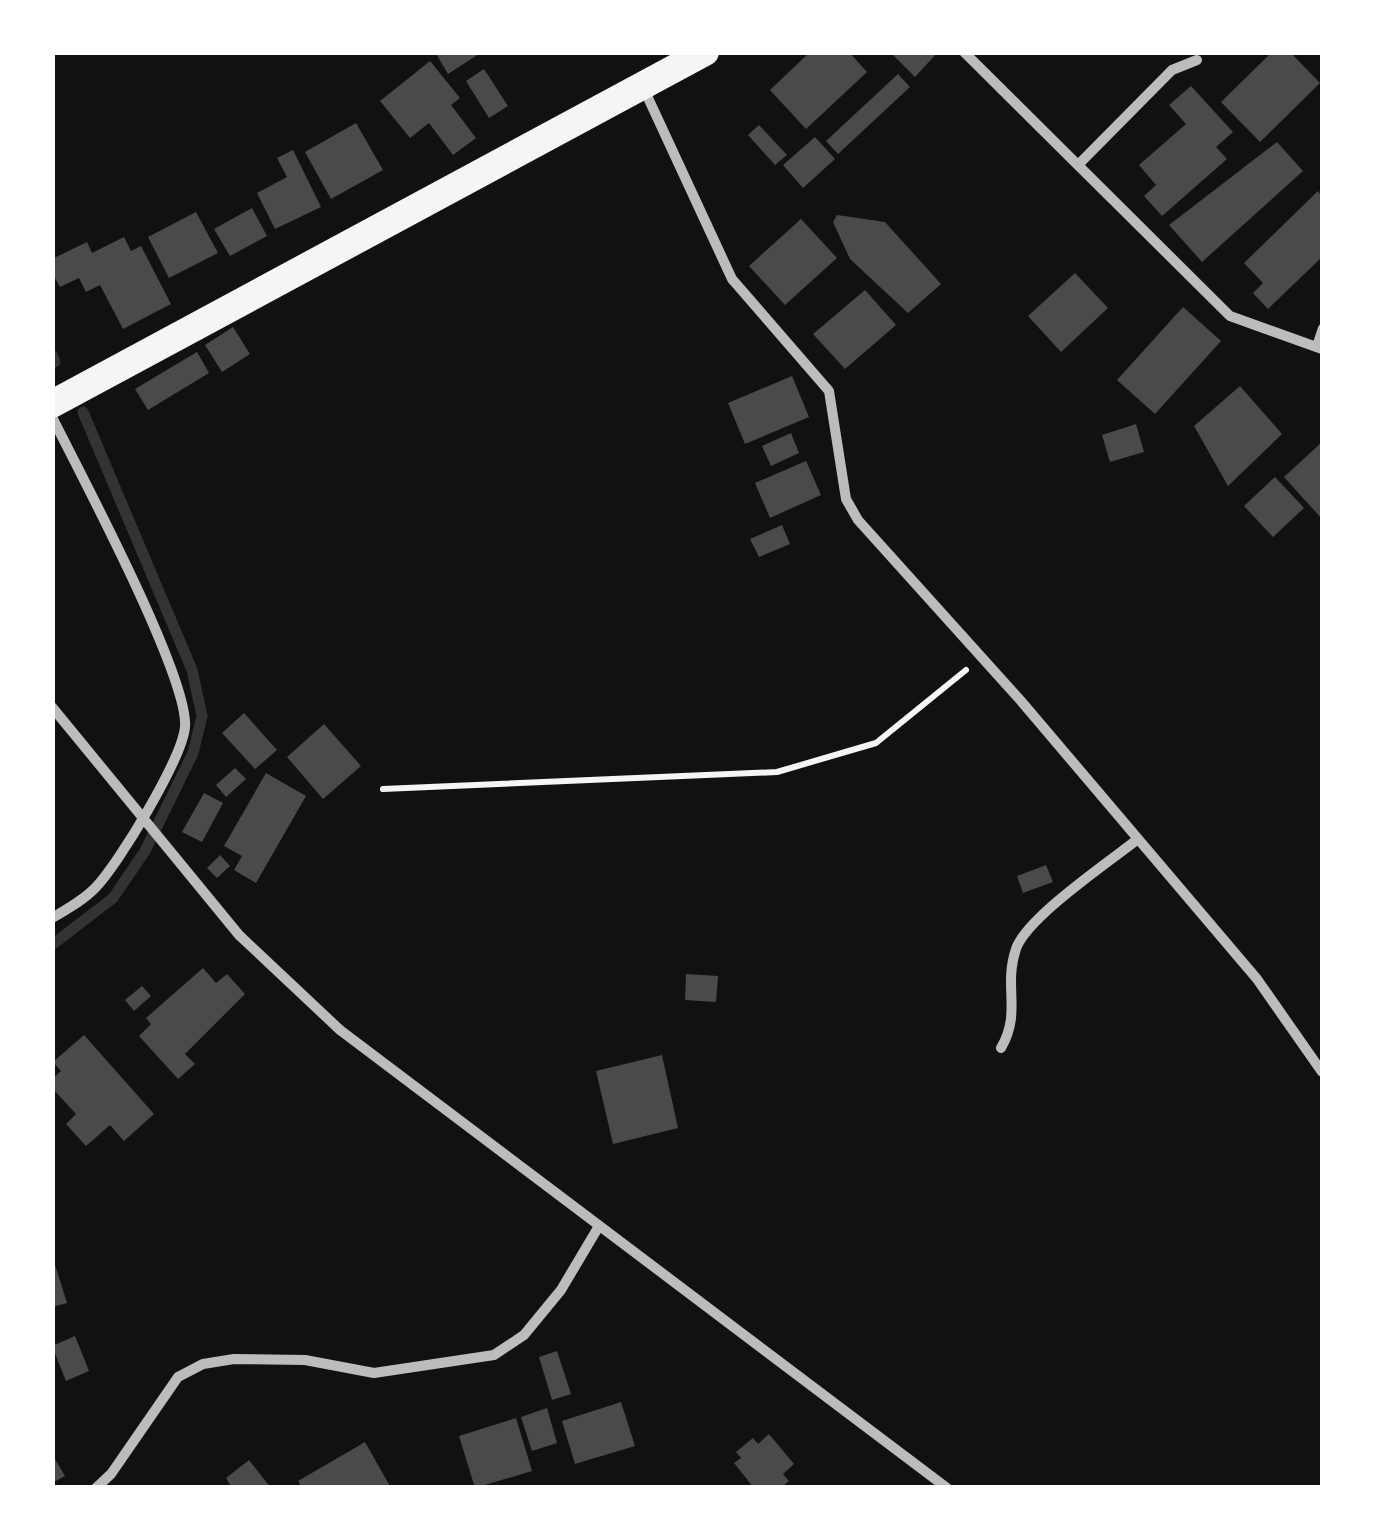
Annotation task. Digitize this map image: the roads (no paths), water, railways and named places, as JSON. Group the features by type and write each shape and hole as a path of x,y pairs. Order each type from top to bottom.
{"highway":[{"path":"52,404 705,52"}],"street":[{"path":"964,52 1230,316 1319,347"},
{"path":"1080,164 1172,70 1197,60"},
{"path":"642,86 732,279 829,390 846,499 858,520 1256,978 1322,1072"},
{"path":"52,417 144,606 183,710 182,741 145,821 111,871 92,891 52,918"},
{"path":"52,707 239,935 340,1030 947,1488"},
{"path":"1001,1048 1013,1027 1010,976 1016,945 1055,904 1138,838"},
{"path":"96,1488 111,1474 178,1377 202,1364 305,1360 374,1372 494,1356 524,1335 561,1290 599,1226"}],"lane":[{"path":"1319,347 1322,328"}],"waterway":[{"path":"52,355 55,362"},
{"path":"52,945 113,898 145,851 193,753 202,716 192,670 83,412"}]}
